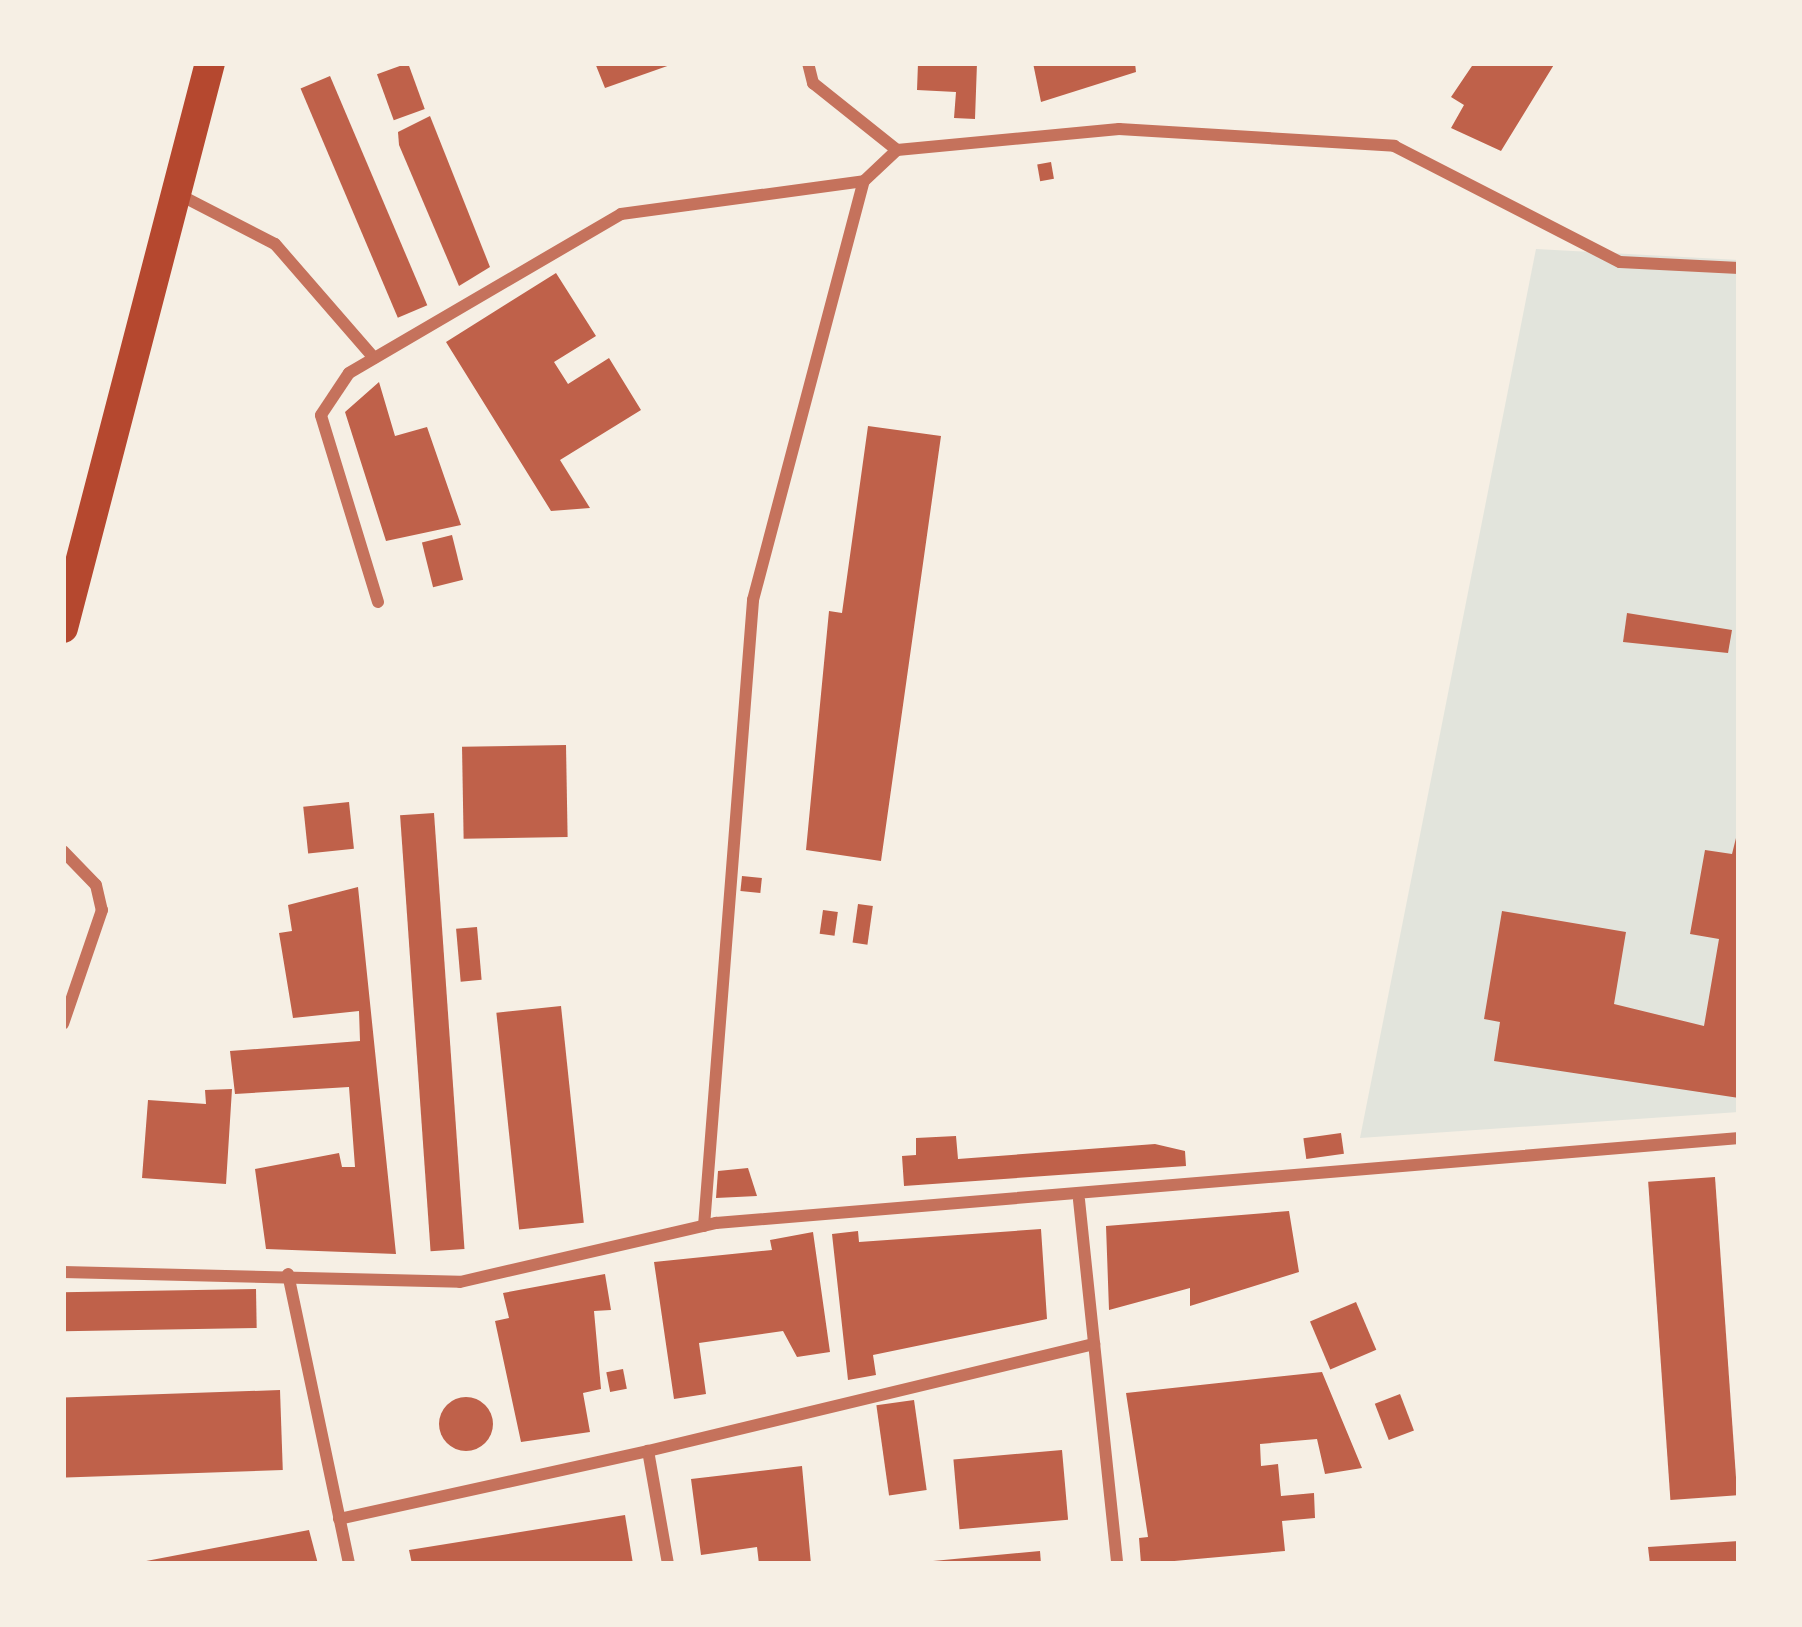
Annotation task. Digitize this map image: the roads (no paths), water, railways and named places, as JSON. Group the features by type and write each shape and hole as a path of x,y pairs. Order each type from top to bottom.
{"main road":[{"path":"63,628 210,63"}],"street":[{"path":"808,63 813,83 897,150"},
{"path":"704,1226 753,600 864,181 897,150 1119,129 1394,146 1620,262 1739,268"},
{"path":"378,602 322,415 349,373 621,214 864,181"},
{"path":"176,193 275,244 374,358"},
{"path":"63,851 96,886 102,910 63,1024"},
{"path":"63,1272 288,1274 460,1282 704,1226 1078,1200 1739,1138"},
{"path":"1078,1200 1117,1564"},
{"path":"288,1274 349,1564"},
{"path":"339,1519 1094,1344"},
{"path":"648,1451 668,1564"}]}
